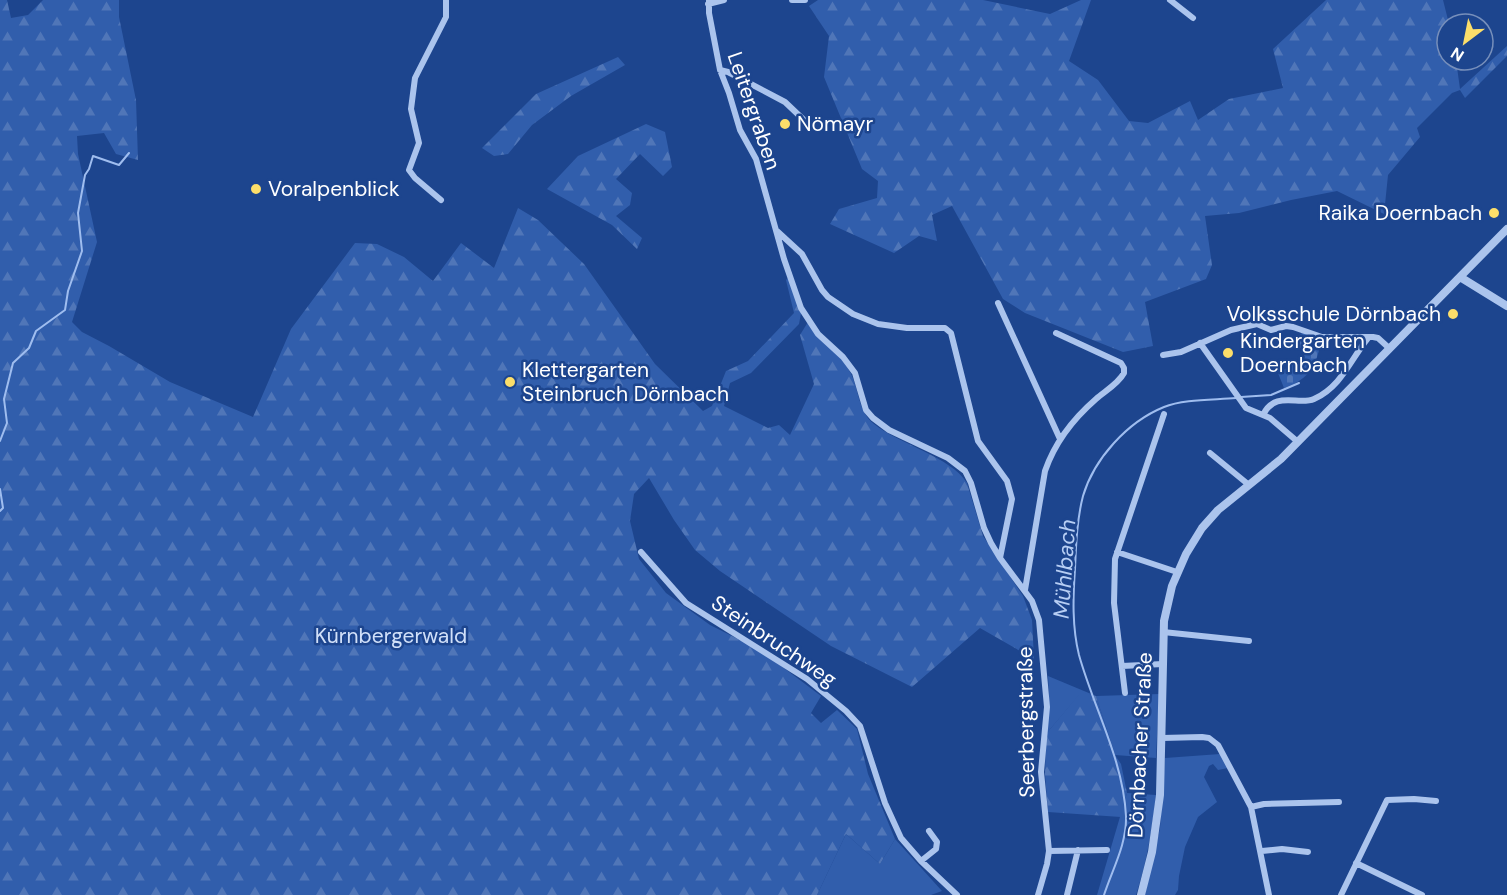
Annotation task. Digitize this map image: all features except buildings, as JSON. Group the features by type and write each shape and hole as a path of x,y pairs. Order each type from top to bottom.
{"street":[{"path":"441,200 409,170 419,143 411,109 415,78 446,17 446,0"},
{"path":"708,2 724,0"},
{"path":"792,0 806,0"},
{"path":"1170,0 1193,18"},
{"name":"Leitergraben","path":"708,2 720,70 740,130 756,159 784,259 801,308 818,334 843,357 855,373 868,413 889,430 948,458 965,471 971,483 984,528 1000,558"},
{"path":"720,70 785,102 805,121"},
{"name":"Dörnbacher Straße","path":"1141,895 1159,812 1163,632 1169,597 1177,572 1194,541 1212,517 1271,469 1507,229"},
{"path":"777,231 802,254 828,297 853,314 878,324 907,328 945,328 951,333 978,441 1007,481 1012,492 1000,558"},
{"path":"1460,277 1507,306"},
{"path":"998,303 1060,439"},
{"path":"1163,354 1181,352 1232,330 1257,324 1271,330 1286,326 1293,327 1322,337 1378,338 1389,348"},
{"path":"1025,590 1045,471 1050,456 1060,439 1082,412 1121,378 1124,368 1121,363 1056,333"},
{"path":"1263,415 1279,401 1312,400 1321,394 1345,373 1368,338"},
{"path":"1200,343 1240,402 1252,412 1270,418 1298,442"},
{"path":"1125,693 1114,603 1116,552 1164,414"},
{"path":"1210,453 1249,485"},
{"name":"Steinbruchweg","path":"641,552 686,603 807,679 846,711 860,726 885,803 901,838 921,861 957,895"},
{"path":"1116,552 1177,572"},
{"name":"Seerbergstraße","path":"1000,558 1032,601 1039,620 1046,693 1041,772 1049,851 1038,895"},
{"name":"Dörnbacher Straße","path":"1163,632 1249,641"},
{"path":"1122,666 1163,664"},
{"path":"1162,738 1202,737 1214,741 1222,752 1251,807 1262,851 1269,895"},
{"path":"1341,895 1387,800 1436,801"},
{"path":"1251,807 1264,804 1339,802"},
{"path":"921,861 936,849 937,842 929,831"},
{"path":"1262,851 1282,849 1308,852"},
{"path":"1067,895 1078,850"},
{"path":"1049,851 1107,850"},
{"path":"1356,863 1422,895"}],"green space":[{"name":"Kürnbergerwald","path":"0,0 7,0 11,18 28,15 43,0 119,0 119,17 136,100 138,160 116,154 104,133 77,136 78,154 97,242 72,322 82,332 170,382 253,417 291,329 355,243 377,244 404,257 433,281 461,243 494,268 518,208 538,220 584,264 655,364 703,411 712,406 726,371 748,361 794,313 786,280 788,278 801,313 799,324 751,373 730,383 724,406 768,428 779,425 790,435 814,384 800,335 808,322 847,367 868,418 885,431 937,458 967,483 983,536 1023,596 1032,620 1034,659 980,628 912,687 831,646 720,571 695,550 649,478 634,494 630,521 639,559 666,593 710,625 760,650 821,696 811,713 821,723 837,710 857,729 868,774 895,839 880,864 846,834 817,895 0,895"},
{"path":"818,0 983,0 1050,14 1081,0 1091,0 1069,61 1098,80 1129,121 1148,123 1190,101 1198,120 1229,99 1283,88 1273,49 1326,0 1443,0 1446,12 1435,12 1435,72 1458,72 1460,89 1479,72 1491,72 1465,98 1460,90 1452,93 1417,128 1420,137 1388,175 1384,214 1337,191 1239,213 1205,216 1212,265 1206,279 1145,302 1153,346 1123,352 1025,313 1003,299 952,206 932,215 937,241 919,236 894,253 830,224 839,209 877,198 878,181 862,169 824,77 829,36 809,6"},
{"path":"1507,46 1507,56 1495,68 1495,57"},
{"path":"618,57 625,65 571,96 532,125 508,154 494,156 482,148 536,94"},
{"path":"646,124 665,132 672,167 663,176 640,154 616,179 632,193 630,205 616,216 642,238 637,249 612,225 547,189 578,156"},
{"path":"1302,333 1310,334 1314,339 1314,346 1320,346 1318,354 1312,368 1304,378 1284,388 1278,373 1292,365 1302,364 1304,354 1294,341"},
{"path":"1048,676 1096,696 1081,693 1046,734 1049,695"},
{"path":"1081,692 1096,696 1115,755 1121,764 1127,793 1121,817 1048,812 1045,774 1046,734"},
{"path":"1159,694 1156,758 1115,755 1096,696"},
{"path":"1220,754 1228,768 1218,770 1213,764 1209,766 1204,777 1217,802 1198,817 1185,847 1178,890 1175,895 1145,895 1160,828 1165,758"},
{"path":"1127,793 1156,795 1149,845 1140,883 1136,895 1097,895"},
{"path":"846,834 880,864 895,839 942,891 931,895 817,895"}],"waterway":[{"path":"0,441 7,423 4,399 13,363 29,348 36,331 65,310 68,291 82,251 78,213 85,175 93,156 119,165 129,153"},
{"name":"Mühlbach","path":"1241,397 1271,395 1299,383"},
{"name":"Mühlbach","path":"1104,895 1122,847 1126,816 1120,774 1085,675 1075,634 1076,551 1083,496 1088,482 1104,456 1114,443 1137,422 1164,407 1180,402 1236,398"},
{"path":"0,489 3,508 0,511"}],"place":[{"name":"Nömayr","path":"785,124"},
{"name":"Voralpenblick","path":"256,189"},
{"name":"Raika Doernbach","path":"1494,213"},
{"name":"Volksschule Dörnbach","path":"1453,314"},
{"name":"Kindergarten Doernbach","path":"1228,353"},
{"name":"Klettergarten Steinbruch Dörnbach","path":"510,382"}]}
